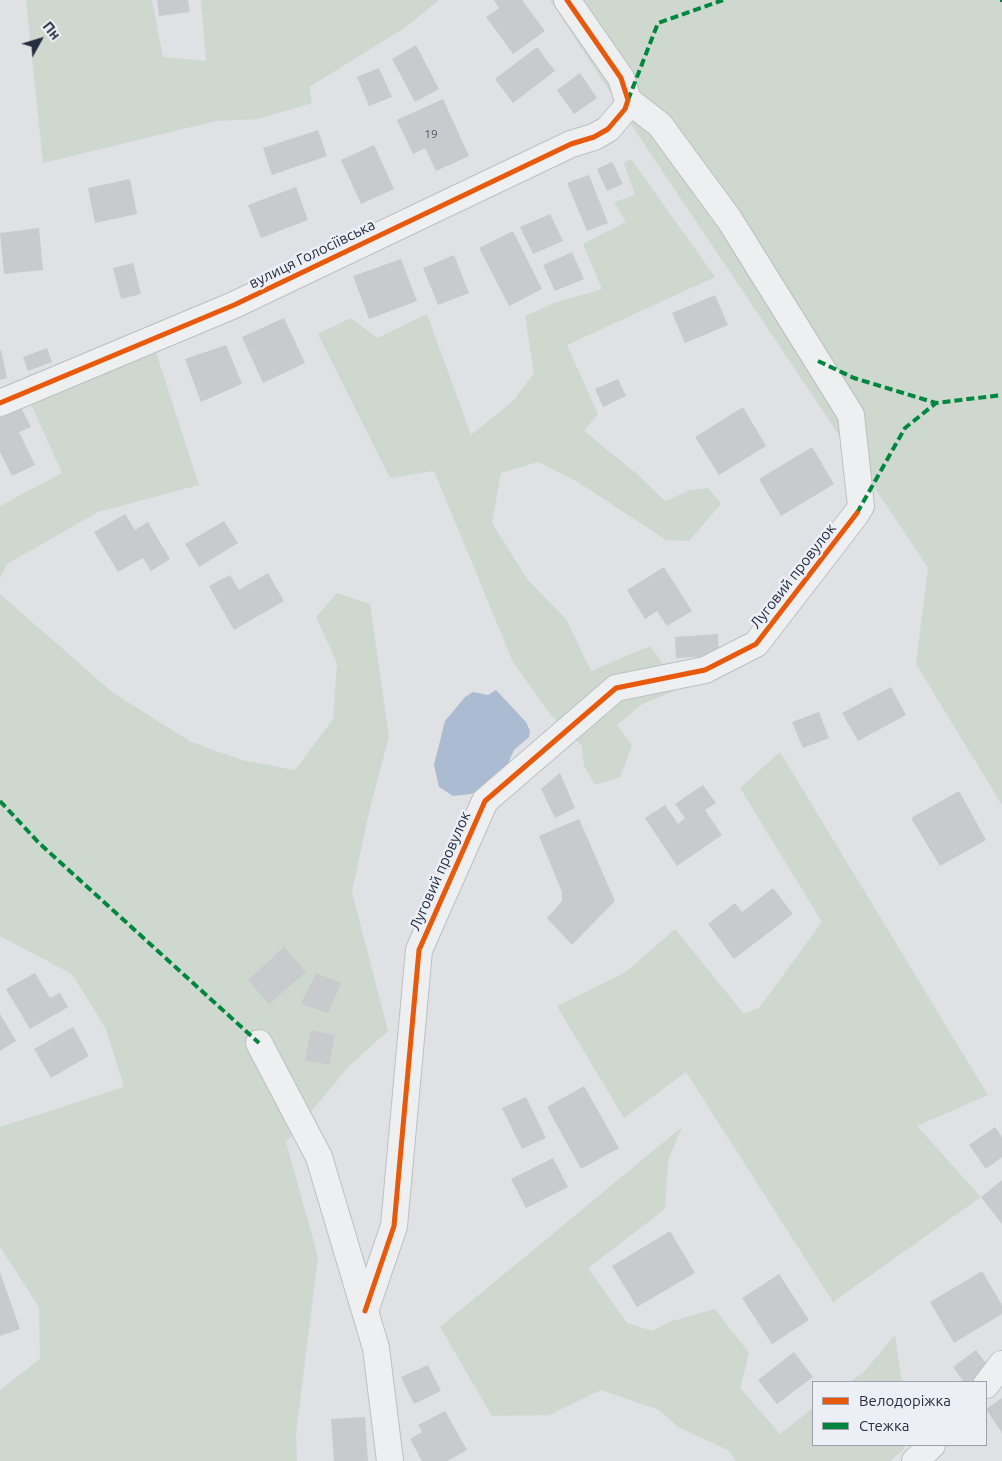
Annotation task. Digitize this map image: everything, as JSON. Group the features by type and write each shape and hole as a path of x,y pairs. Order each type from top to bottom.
{"street":[{"path":"567,0 621,78 626,105"},
{"name":"вулиця Голосіївська","path":"0,404 234,305 570,144 594,137 608,129 626,105"},
{"name":"Луговий провулок","path":"365,1311 394,1226 419,950 485,801 616,688 705,670 756,644 859,510 851,415 729,219 660,125 626,105"},
{"path":"259,1043 319,1157 376,1348 390,1461"},
{"path":"987,1384 1002,1364"},
{"path":"915,1461 931,1446"}],"shaded area":[{"path":"26,0 152,0 163,57 206,61 201,0 439,0 406,27 309,87 312,103 258,119 216,121 43,163"},
{"path":"550,0 1002,0 1002,805 916,664 928,568"},
{"path":"631,159 715,277 567,345 598,414 584,431 637,474 665,501 690,490 708,488 721,504 689,541 666,540 578,482 538,462 501,473 492,523 527,579 566,619 591,671 650,646 680,688 641,705 617,725 632,746 620,777 595,785 584,766 582,746 551,715 513,662 434,471 390,478 318,334 351,318 377,338 427,314 471,435 514,400 534,373 525,316 554,303 602,289 583,244 626,222 614,202 635,195 624,163"},
{"path":"152,340 199,485 98,512 7,564 0,578 0,506 62,473 26,393"},
{"path":"337,593 370,604 389,737 370,808 352,892 388,1031 348,1067 286,1142 318,1257 296,1434 297,1461 0,1461 0,1390 40,1359 39,1307 0,1247 0,1127 124,1087 106,1029 72,974 0,936 0,594 112,692 191,742 242,760 295,770 333,719 337,663 316,617"},
{"path":"780,752 988,1095 917,1126 981,1197 833,1302 686,1072 624,1118 557,1006 626,972 675,929 744,1014 759,1008 822,922 740,788"},
{"path":"682,1127 668,1160 665,1209 588,1268 627,1323 653,1331 669,1322 715,1309 749,1353 740,1388 780,1434 812,1409 812,1446 904,1446 904,1449 890,1461 736,1461 728,1450 678,1427 659,1410 601,1390 549,1415 492,1416 440,1327"},
{"path":"895,1335 902,1381 851,1381 864,1372"}],"water":[{"path":"496,690 526,722 530,731 529,737 514,750 505,770 483,788 471,794 453,796 439,787 434,765 445,721 465,697 473,692 488,695"}],"building":[{"path":"157,0 188,0 190,12 159,16"},
{"path":"494,0 522,0 545,31 513,54 486,17 499,8"},
{"path":"416,45 439,89 415,102 392,59"},
{"path":"537,47 555,71 513,103 495,79"},
{"path":"379,68 392,97 369,106 357,77"},
{"path":"580,73 597,98 574,114 557,90"},
{"path":"443,99 469,156 436,171 425,148 413,154 397,120"},
{"path":"318,130 327,156 272,175 263,148"},
{"path":"374,145 394,189 361,204 341,160"},
{"path":"612,162 623,184 607,191 597,169"},
{"path":"589,175 608,223 587,231 567,183"},
{"path":"130,179 137,214 95,223 88,188"},
{"path":"296,187 308,220 261,238 248,205"},
{"path":"550,214 563,241 533,254 520,227"},
{"path":"39,228 43,270 4,274 0,233"},
{"path":"513,231 542,289 509,306 479,248"},
{"path":"572,252 584,279 555,291 543,265"},
{"path":"454,255 469,293 438,305 423,268"},
{"path":"401,259 417,301 369,319 353,276"},
{"path":"133,263 141,294 121,299 113,268"},
{"path":"715,295 728,325 685,343 672,313"},
{"path":"284,318 305,363 263,383 242,337"},
{"path":"226,345 242,384 201,402 185,359"},
{"path":"47,348 52,362 28,371 23,357"},
{"path":"0,351 7,378 0,380"},
{"path":"618,379 626,396 603,407 595,389"},
{"path":"743,407 766,446 719,475 695,437"},
{"path":"21,408 31,427 19,432 35,465 12,476 0,452 0,418"},
{"path":"812,447 834,484 781,516 759,479"},
{"path":"125,514 135,530 148,522 170,559 151,571 143,558 118,572 94,532"},
{"path":"224,521 238,543 199,567 185,544"},
{"path":"664,567 692,611 667,626 657,611 645,619 627,590"},
{"path":"268,573 284,601 234,630 209,586 230,575 239,590"},
{"path":"718,634 719,656 676,658 675,637"},
{"path":"891,687 906,715 858,741 842,713"},
{"path":"819,712 829,738 803,748 792,722"},
{"path":"560,773 575,808 555,818 541,789"},
{"path":"703,785 716,803 705,810 722,835 677,866 645,818 665,805 678,824 685,818 675,804"},
{"path":"959,791 986,840 940,866 911,818"},
{"path":"579,819 615,901 572,945 547,918 562,901 562,892 539,836"},
{"path":"773,888 793,914 734,959 708,924 735,903 742,912"},
{"path":"284,947 306,972 269,1004 248,980"},
{"path":"35,973 50,998 60,993 68,1007 30,1029 6,989"},
{"path":"316,973 341,983 328,1013 301,1004"},
{"path":"0,1014 16,1041 0,1051"},
{"path":"73,1027 89,1056 51,1078 34,1049"},
{"path":"311,1030 335,1035 329,1065 305,1060"},
{"path":"584,1086 619,1148 581,1169 547,1107"},
{"path":"526,1097 546,1138 522,1149 502,1108"},
{"path":"995,1127 1002,1137 1002,1157 986,1169 969,1145"},
{"path":"553,1158 568,1187 526,1208 511,1179"},
{"path":"1002,1180 1002,1224 981,1197"},
{"path":"670,1231 695,1273 637,1307 612,1266"},
{"path":"982,1271 1002,1305 1002,1314 954,1343 930,1302"},
{"path":"0,1272 20,1329 0,1336"},
{"path":"779,1274 809,1320 772,1344 742,1298"},
{"path":"976,1350 990,1368 972,1381 963,1381 953,1367"},
{"path":"794,1352 813,1377 777,1404 758,1380"},
{"path":"428,1365 441,1391 414,1404 401,1377"},
{"path":"1002,1398 1002,1433 987,1410 987,1408"},
{"path":"445,1411 467,1450 447,1461 422,1461 410,1439 422,1432 418,1425"},
{"path":"365,1417 368,1461 334,1461 331,1419"}],"marked path":[{"path":"628,100 658,23 723,0"},
{"path":"818,361 854,378 936,403"},
{"path":"857,513 905,428 936,403 1002,395"},
{"path":"0,801 39,843 259,1043"}],"cycle path":[{"path":"0,403 234,305 571,144 594,137 608,129 625,109 628,100 621,78 567,0"},
{"path":"365,1311 394,1226 419,950 485,801 616,688 705,670 756,644 857,513"}]}
